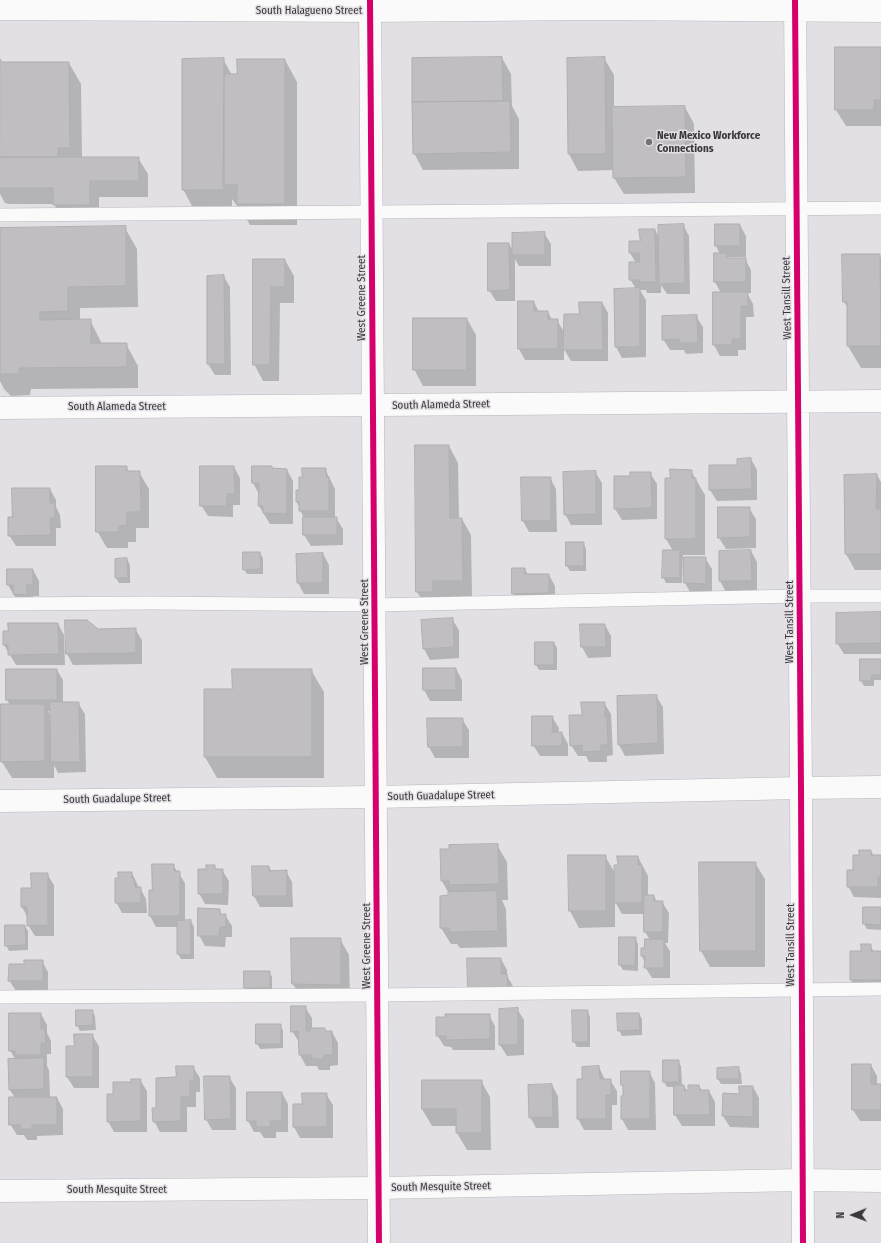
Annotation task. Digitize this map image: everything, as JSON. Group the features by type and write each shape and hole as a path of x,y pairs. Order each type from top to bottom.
{"street":[{"name":"South Halagueno Street","path":"0,9 795,5 881,11"},
{"name":"West Tansill Street","path":"795,5 803,1243"},
{"name":"West Greene Street","path":"370,6 379,1243"},
{"name":"South Alameda Street","path":"0,408 881,401"},
{"name":"South Guadalupe Street","path":"0,801 376,797 881,787"},
{"name":"South Mesquite Street","path":"0,1191 379,1188 802,1180 881,1181"}],"lane":[{"path":"0,215 881,208"},
{"path":"0,604 158,603 375,605 800,596 881,596"},
{"path":"0,997 378,995 881,989"}],"building":[{"path":"835,47 881,47 881,100 874,100 874,110 835,110"},
{"path":"502,57 503,101 412,102 412,58"},
{"path":"605,57 606,154 568,154 567,58"},
{"path":"224,58 224,190 182,190 182,59"},
{"path":"0,59 2,62 69,62 70,148 58,148 58,157 0,157"},
{"path":"237,59 285,59 285,204 237,204 237,185 223,185 224,74 237,74"},
{"path":"510,101 511,152 413,154 412,102"},
{"name":"New Mexico Workforce Connections","path":"685,106 686,177 613,178 612,107"},
{"path":"0,157 139,157 139,181 90,181 90,205 53,205 53,188 0,188"},
{"path":"684,224 685,283 659,284 658,225"},
{"path":"715,224 740,224 740,246 715,246"},
{"path":"126,226 126,286 68,287 68,311 40,312 40,320 91,319 91,343 127,343 127,367 19,368 19,374 0,374 0,228"},
{"path":"639,229 655,229 656,282 629,280 629,262 640,262 639,253 629,253 629,241 640,241"},
{"path":"545,232 545,255 512,255 512,233"},
{"path":"488,243 509,243 510,290 488,291"},
{"path":"714,253 727,253 727,258 746,258 746,282 714,282"},
{"path":"842,254 880,254 881,346 847,346 847,302 843,302"},
{"path":"253,259 285,259 285,287 271,287 270,365 253,365"},
{"path":"224,275 225,364 207,364 207,276"},
{"path":"640,288 640,347 615,347 614,289"},
{"path":"713,292 748,292 748,306 741,306 741,339 732,339 732,345 713,345"},
{"path":"518,301 534,301 534,311 548,311 548,319 558,319 558,349 518,349"},
{"path":"579,302 602,302 603,350 563,350 564,314 579,314"},
{"path":"697,315 698,343 679,343 679,339 662,340 662,316"},
{"path":"413,318 467,318 467,370 413,370"},
{"path":"415,445 449,445 450,518 462,518 463,581 433,581 433,592 416,592"},
{"path":"751,458 752,489 709,490 709,465 737,465 737,459"},
{"path":"96,466 127,466 127,471 140,471 141,512 127,512 127,525 119,526 119,532 96,532"},
{"path":"200,466 234,466 235,494 227,494 227,506 200,506"},
{"path":"252,466 272,466 272,468 287,469 287,514 263,513 263,506 258,506 259,483 252,483"},
{"path":"302,468 326,468 326,477 329,477 329,511 299,511 299,502 296,502 296,490 299,490 299,477 302,477"},
{"path":"670,469 692,470 692,478 696,478 696,539 665,539 665,478 670,478"},
{"path":"596,471 596,514 564,515 563,472"},
{"path":"630,472 651,472 652,508 614,509 614,476 630,476"},
{"path":"877,474 876,509 881,509 881,554 845,554 844,475"},
{"path":"521,477 551,477 551,521 522,521"},
{"path":"12,488 50,488 50,503 55,503 55,518 50,518 51,535 8,536 8,517 12,517"},
{"path":"718,507 750,507 750,537 718,538"},
{"path":"303,517 337,517 337,535 303,535"},
{"path":"566,542 584,542 584,566 566,566"},
{"path":"663,550 680,550 680,578 662,578"},
{"path":"751,550 752,581 719,581 719,551"},
{"path":"243,552 260,552 261,569 243,570"},
{"path":"323,553 323,583 297,583 296,554"},
{"path":"684,557 706,557 706,584 684,583"},
{"path":"127,558 128,578 115,578 115,559"},
{"path":"512,568 525,568 525,574 549,574 549,593 512,594"},
{"path":"7,569 33,569 33,585 27,585 27,595 13,594 13,585 7,585"},
{"path":"881,612 881,643 836,644 836,613"},
{"path":"453,618 454,647 423,649 421,620"},
{"path":"65,620 87,620 98,629 136,628 136,653 66,654"},
{"path":"8,623 58,623 59,654 8,655 8,645 3,645 3,631 8,631"},
{"path":"580,624 605,624 606,647 581,647"},
{"path":"535,642 554,642 554,665 535,665"},
{"path":"860,659 881,659 881,675 872,675 871,681 860,681"},
{"path":"423,668 456,668 456,690 423,690"},
{"path":"6,669 57,669 57,700 6,700"},
{"path":"232,669 312,669 312,757 204,757 204,689 232,689"},
{"path":"657,695 658,743 618,745 617,696"},
{"path":"50,702 79,702 80,762 51,762"},
{"path":"581,702 605,702 608,745 601,745 601,751 582,752 582,745 570,746 569,715 582,715"},
{"path":"1,704 45,704 45,761 1,762"},
{"path":"532,716 553,716 552,732 562,732 562,746 532,746"},
{"path":"427,718 463,718 463,747 428,747"},
{"path":"498,844 499,884 449,885 449,881 441,881 440,849 449,849 449,845"},
{"path":"859,850 871,850 871,855 881,855 881,877 878,877 878,887 847,887 847,870 853,870 853,855 859,855"},
{"path":"568,855 606,855 606,911 569,911"},
{"path":"617,856 638,856 638,865 642,865 642,903 614,903 614,865 618,865"},
{"path":"699,862 756,862 756,951 700,951"},
{"path":"152,864 174,864 174,871 180,871 180,916 149,916 149,890 152,890"},
{"path":"206,865 215,865 215,869 223,869 223,894 198,894 198,869 206,869"},
{"path":"252,866 269,866 269,871 287,870 287,896 253,896"},
{"path":"118,872 132,872 135,887 141,887 141,903 115,903 115,878 118,878"},
{"path":"31,873 48,873 48,925 27,926 27,907 21,907 21,888 31,888"},
{"path":"497,891 498,931 449,932 449,928 440,928 440,896 448,895 448,892"},
{"path":"644,895 654,895 654,901 663,901 663,932 644,932"},
{"path":"863,907 881,907 881,925 863,924"},
{"path":"198,908 220,909 220,914 226,914 226,927 220,927 219,936 198,936"},
{"path":"191,920 191,955 177,954 177,921"},
{"path":"5,925 25,925 26,945 5,946"},
{"path":"619,937 636,937 635,966 619,965"},
{"path":"291,938 341,938 341,985 292,984"},
{"path":"645,939 664,939 664,968 644,968 645,956 641,956 641,948 644,948"},
{"path":"861,944 871,944 871,951 881,951 881,980 850,980 850,951 861,951"},
{"path":"467,958 501,958 501,974 507,974 508,988 468,989"},
{"path":"24,960 43,960 43,981 8,981 9,964 24,964"},
{"path":"244,971 270,971 270,988 244,988"},
{"path":"291,1006 306,1006 306,1031 310,1031 310,1028 325,1028 325,1031 332,1031 333,1055 324,1055 324,1059 312,1059 312,1055 299,1055 298,1031 291,1032"},
{"path":"518,1008 518,1045 499,1045 499,1009"},
{"path":"76,1010 93,1010 93,1025 76,1026"},
{"path":"572,1010 588,1010 588,1042 573,1042"},
{"path":"9,1013 41,1013 41,1029 45,1029 46,1043 41,1043 41,1055 15,1055 15,1051 9,1051"},
{"path":"617,1013 639,1013 640,1030 618,1031"},
{"path":"445,1014 490,1014 490,1039 446,1040 446,1036 436,1036 436,1017 446,1017"},
{"path":"256,1024 281,1024 281,1044 256,1044"},
{"path":"74,1034 93,1034 93,1077 66,1077 66,1046 74,1046"},
{"path":"44,1058 44,1089 9,1090 8,1059"},
{"path":"663,1060 679,1060 679,1082 663,1082"},
{"path":"852,1064 871,1064 871,1084 881,1084 881,1110 852,1110"},
{"path":"176,1066 194,1066 194,1081 190,1081 190,1096 181,1097 181,1121 153,1122 152,1108 156,1108 156,1078 176,1077"},
{"path":"599,1066 600,1079 611,1079 611,1095 606,1095 606,1119 577,1119 577,1079 582,1079 582,1067"},
{"path":"739,1067 739,1079 717,1079 717,1068"},
{"path":"621,1071 650,1071 650,1119 621,1119 621,1096 623,1096 623,1085 621,1085"},
{"path":"204,1076 230,1076 231,1119 205,1120"},
{"path":"131,1079 141,1079 141,1121 107,1122 107,1094 113,1094 113,1082 131,1082"},
{"path":"422,1080 482,1080 482,1133 456,1133 456,1109 422,1109"},
{"path":"552,1084 553,1117 529,1118 528,1085"},
{"path":"674,1085 684,1085 685,1091 688,1090 688,1085 699,1085 700,1090 709,1090 710,1115 674,1115"},
{"path":"739,1086 753,1086 753,1117 722,1116 723,1093 739,1094"},
{"path":"247,1092 282,1092 282,1121 270,1121 271,1127 256,1127 256,1121 247,1121"},
{"path":"302,1093 327,1093 327,1127 293,1127 293,1104 302,1104"},
{"path":"9,1097 57,1097 57,1125 32,1125 32,1129 20,1129 20,1125 9,1125"}],"cycle path":[{"path":"370,0 379,1243"},
{"path":"795,0 803,1243"}],"place":[{"name":"New Mexico Workforce Connections","path":"649,142"}]}
